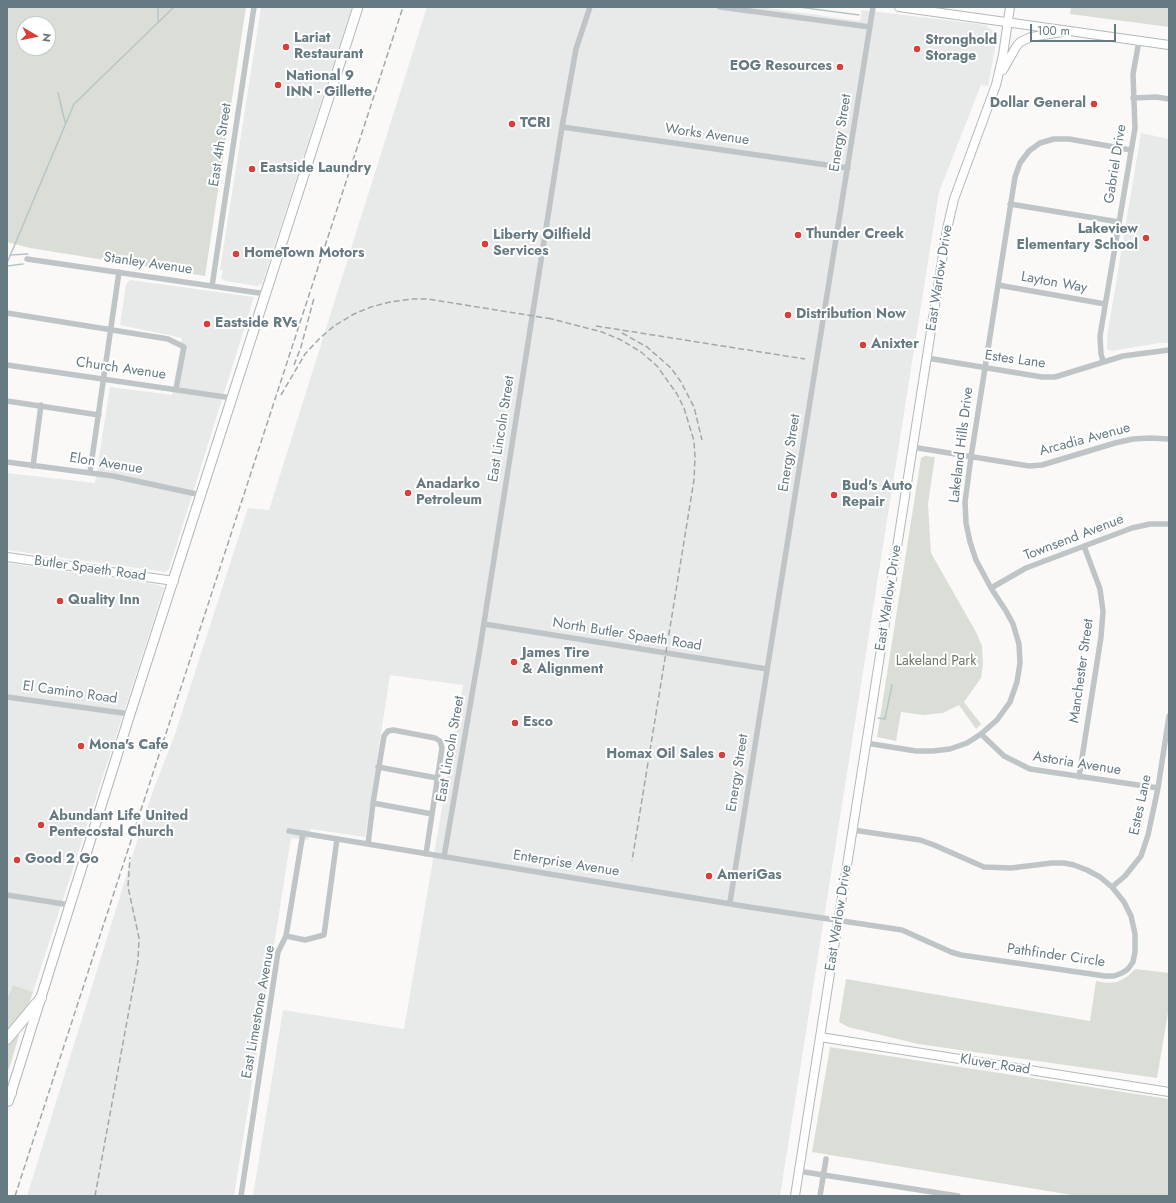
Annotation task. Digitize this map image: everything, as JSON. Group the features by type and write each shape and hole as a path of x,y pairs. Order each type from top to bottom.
{"highway":[{"path":"7,1039 41,998"}],"main road":[{"path":"8,1098 358,7"}],"street":[{"name":"East 4th Street","path":"212,286 254,7"},
{"name":"East Lincoln Street","path":"444,857 484,624 562,127 576,49 590,7"},
{"path":"720,7 870,27"},
{"name":"Energy Street","path":"730,902 873,7"},
{"path":"899,7 1169,45"},
{"name":"East Warlow Drive","path":"794,1196 947,229 954,199 996,86 1003,55 1010,7"},
{"path":"996,86 1008,59 1020,42 1031,37 1071,31"},
{"name":"Gabriel Drive","path":"1103,361 1100,336 1135,128 1133,74 1138,41"},
{"path":"1133,98 1156,97 1169,99"},
{"name":"Works Avenue","path":"562,127 848,168"},
{"name":"Lakeland Hills Drive","path":"866,743 916,751 950,749 967,743 981,734 997,720 1010,702 1017,682 1020,663 1019,644 1013,624 976,560 966,523 966,502 971,457 1015,177 1020,163 1029,151 1040,143 1054,139 1069,139 1131,150"},
{"path":"1010,204 1119,222"},
{"name":"Stanley Avenue","path":"27,259 266,294"},
{"path":"90,472 119,272"},
{"name":"Layton Way","path":"998,285 1105,304"},
{"path":"7,313 168,339 184,347 176,389"},
{"name":"Estes Lane","path":"927,358 1042,377 1055,377 1123,356 1169,350"},
{"name":"Church Avenue","path":"7,365 232,398"},
{"path":"7,401 99,415"},
{"path":"33,466 41,405"},
{"name":"Arcadia Avenue","path":"912,447 1029,466 1042,466 1127,440 1150,438 1169,439"},
{"name":"Elon Avenue","path":"7,462 90,472 201,495"},
{"name":"Townsend Avenue","path":"992,588 1026,568 1132,528 1150,524 1169,524"},
{"name":"Manchester Street","path":"1078,778 1101,637 1103,611 1100,589 1084,546"},
{"name":"Butler Spaeth Road","path":"7,557 174,581"},
{"name":"North Butler Spaeth Road","path":"484,624 767,669"},
{"name":"El Camino Road","path":"7,697 130,714"},
{"name":"Estes Lane","path":"1112,887 1125,876 1140,856 1148,835 1158,788 1169,716"},
{"path":"368,844 372,802 384,736 388,731 393,730 436,738 440,741 442,748 426,854"},
{"name":"Astoria Avenue","path":"981,734 1004,756 1030,770 1078,778 1158,788"},
{"path":"378,767 437,778"},
{"path":"372,802 432,814"},
{"name":"Pathfinder Circle","path":"839,919 902,930 961,955 1105,976 1114,976 1128,969 1133,962 1135,952 1135,934 1131,916 1124,902 1112,887 1100,877 1087,870 1074,865 1052,863 1011,868 984,867 920,840 853,830"},
{"name":"Enterprise Avenue","path":"289,831 749,906 839,919"},
{"name":"East Limestone Avenue","path":"241,1196 278,952 286,936 303,833"},
{"path":"286,936 305,940 324,935 337,839"},
{"path":"7,895 70,905"},
{"name":"Kluver Road","path":"820,1037 1169,1092"},
{"path":"820,1196 826,1159"},
{"path":"798,1171 958,1196"}],"shaded area":[{"path":"261,7 352,7 262,284 257,286 225,281 221,278 223,270 220,270"},
{"path":"427,7 760,7 860,21 862,10 987,25 987,27 993,30 995,37 997,38 988,86 981,85 939,192 780,1196 253,1196 283,1010 404,1029 463,685 390,675 365,837 311,829 308,840 291,838 234,1196 27,1196 151,796 175,734 248,508 269,510"},
{"name":"Lakeview Elementary School","path":"1141,133 1169,139 1169,343 1159,343 1111,351 1107,349 1107,337"},
{"path":"130,280 254,297 169,569 165,572 7,550 7,473 95,483 110,387 172,395 182,338 120,325 126,284"},
{"path":"7,563 159,585 164,588 33,992 13,985 7,998"}],"green space":[{"path":"7,7 246,7 205,276 30,248 7,242"},
{"path":"1071,7 1169,7 1169,27 1070,14"},
{"name":"Lakeland Park","path":"925,456 935,457 928,504 931,553 976,632 982,646 983,665 981,678 964,702 981,724 976,729 959,705 943,713 923,715 901,712 896,741 877,737 921,458"},
{"path":"1135,969 1169,973 1169,1007 1157,1078 918,1044 848,1027 839,1022 846,979 1090,1021 1096,981 1106,983 1117,982 1128,976"},
{"path":"13,985 33,992 29,1004 21,1019 7,1035 7,998"},
{"path":"17,1034 19,1035 7,1072 7,1044"},
{"path":"830,1047 1169,1099 1169,1196 1078,1196 812,1152"}],"waterway":[{"path":"158,7 158,21"},
{"path":"7,263 74,104 174,7"},
{"path":"799,7 859,15"},
{"path":"58,93 65,122"},
{"path":"10,255 28,254"},
{"path":"7,266 23,264"},
{"path":"878,718 885,719 892,685"}],"railway":[{"path":"15,1196 403,7"},
{"path":"294,365 301,347 314,298"},
{"path":"281,395 305,354 319,339 334,326 354,314 371,307 390,302 412,299 428,299 552,319"},
{"path":"548,318 602,332 621,340 641,352 657,366 677,394 684,408 694,441 694,480 632,861"},
{"path":"596,326 805,359"},
{"path":"622,333 647,347 671,368 681,382 694,407 702,440"},
{"path":"95,1196 138,961 139,938 128,887 130,857"}],"place":[{"name":"Lariat Restaurant","path":"286,47"},
{"name":"Stronghold Storage","path":"917,49"},
{"name":"EOG Resources","path":"840,67"},
{"name":"National 9 INN - Gillette","path":"278,85"},
{"name":"Dollar General","path":"1094,104"},
{"name":"TCRI","path":"512,124"},
{"name":"Eastside Laundry","path":"252,169"},
{"name":"Thunder Creek","path":"798,235"},
{"name":"Lakeview Elementary School","path":"1146,238"},
{"name":"Liberty Oilfield Services","path":"485,244"},
{"name":"HomeTown Motors","path":"236,254"},
{"name":"Distribution Now","path":"788,315"},
{"name":"Eastside RVs","path":"207,324"},
{"name":"Anixter","path":"863,345"},
{"name":"Anadarko Petroleum","path":"408,493"},
{"name":"Bud's Auto Repair","path":"834,495"},
{"name":"Quality Inn","path":"60,601"},
{"name":"James Tire & Alignment","path":"514,662"},
{"name":"Esco","path":"515,723"},
{"name":"Mona's Cafe","path":"81,746"},
{"name":"Homax Oil Sales","path":"722,755"},
{"name":"Abundant Life United Pentecostal Church","path":"41,825"},
{"name":"Good 2 Go","path":"17,860"},
{"name":"AmeriGas","path":"709,876"}]}
